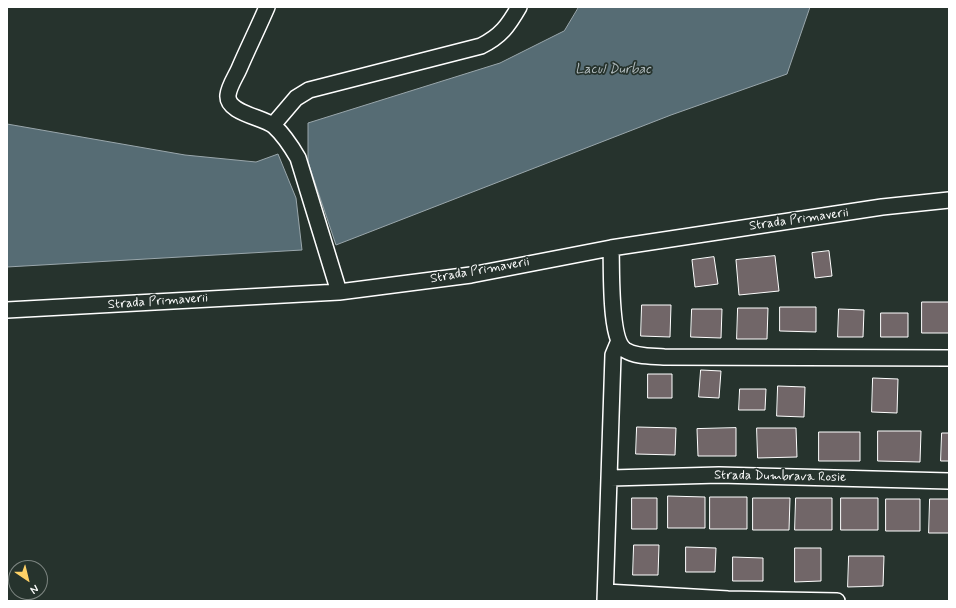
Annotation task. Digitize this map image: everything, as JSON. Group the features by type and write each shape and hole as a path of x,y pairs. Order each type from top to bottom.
{"street":[{"path":"267,7 228,95 234,107 273,125 287,140 298,158 339,292"},
{"path":"273,125 293,102 309,90 481,46 496,39 508,26 519,7"},
{"name":"Strada Primaverii","path":"7,310 339,292 471,275 611,248 882,208 949,200"},
{"path":"611,248 614,329 618,343 625,350 635,354 664,357 949,358"},
{"path":"618,343 613,355 605,597 837,601"},
{"name":"Strada Dumbrava Rosie","path":"610,478 719,475 949,481"}],"water":[{"name":"Lacul Durbac","path":"579,7 810,7 787,74 671,115 336,245 308,162 308,123 500,63 564,31"},
{"path":"7,124 185,155 256,162 278,154 296,198 302,250 7,267"}],"building":[{"path":"829,251 832,276 815,278 812,253"},
{"path":"775,256 779,291 739,295 736,260"},
{"path":"714,257 718,284 695,287 692,260"},
{"path":"922,302 949,302 949,333 922,333"},
{"path":"642,305 671,305 670,337 641,336"},
{"path":"780,307 816,307 816,332 780,331"},
{"path":"738,308 768,308 767,339 737,339"},
{"path":"692,309 722,309 721,338 691,337"},
{"path":"839,309 864,310 863,337 838,337"},
{"path":"881,313 908,313 908,337 881,337"},
{"path":"701,370 721,371 719,398 699,397"},
{"path":"648,374 672,374 672,398 648,398"},
{"path":"873,378 898,379 897,413 872,412"},
{"path":"778,386 805,387 804,417 777,416"},
{"path":"740,389 766,389 765,410 739,410"},
{"path":"637,427 676,428 675,455 636,454"},
{"path":"736,428 736,456 698,456 697,429"},
{"path":"757,428 796,428 797,457 758,458"},
{"path":"878,431 921,431 920,462 878,461"},
{"path":"819,432 860,432 860,461 819,461"},
{"path":"942,433 949,433 949,461 941,461"},
{"path":"668,496 705,497 705,528 668,528"},
{"path":"710,497 747,497 747,529 710,529"},
{"path":"632,498 657,498 657,529 632,529"},
{"path":"753,498 790,498 789,530 753,530"},
{"path":"796,498 832,498 832,530 795,530"},
{"path":"841,498 878,498 878,530 841,530"},
{"path":"886,499 920,499 920,531 886,531"},
{"path":"930,499 949,499 949,533 929,533"},
{"path":"634,545 659,545 658,575 633,575"},
{"path":"686,547 716,548 715,572 686,572"},
{"path":"795,548 821,548 821,581 795,582"},
{"path":"849,556 884,556 883,586 848,587"},
{"path":"733,557 763,558 763,581 733,581"}]}
